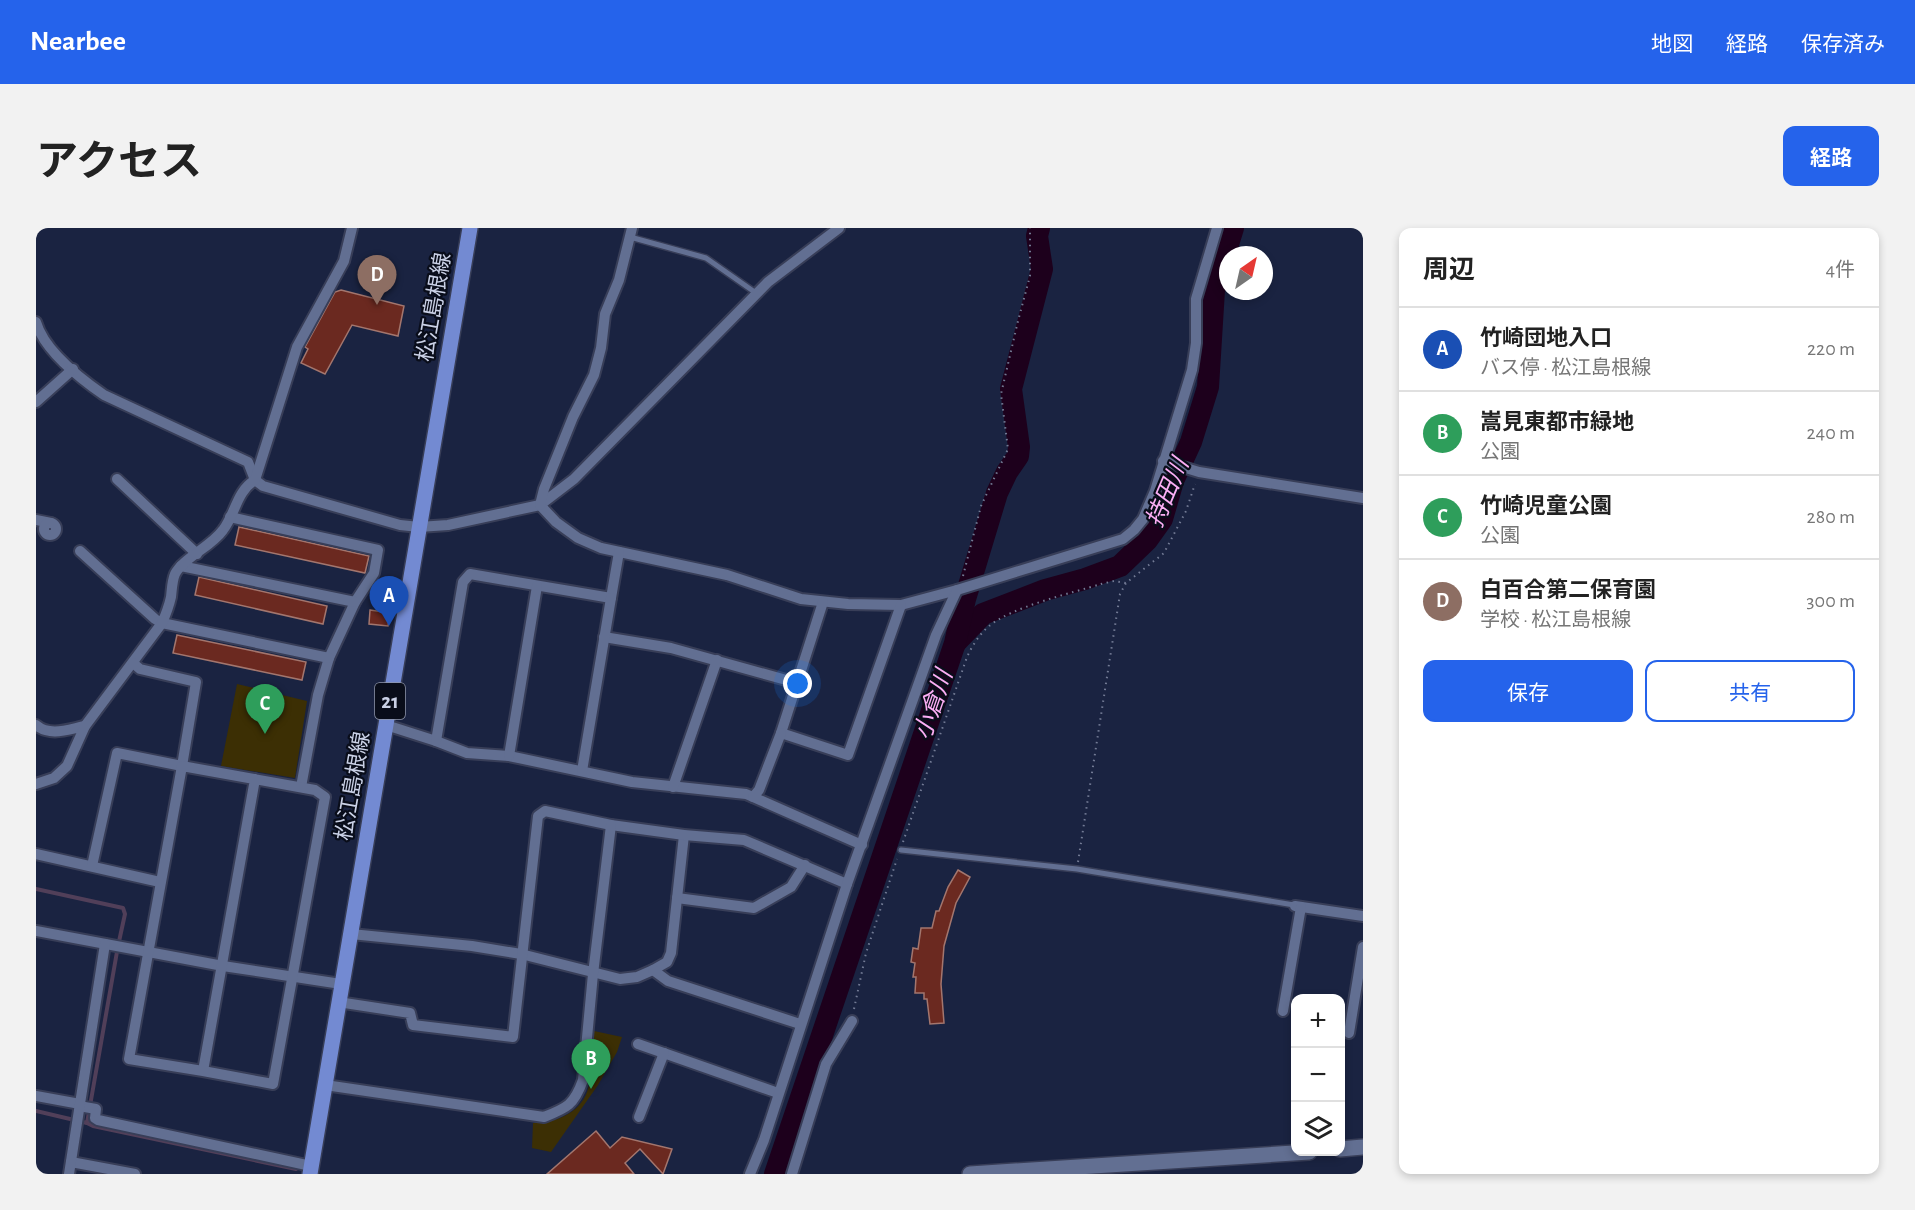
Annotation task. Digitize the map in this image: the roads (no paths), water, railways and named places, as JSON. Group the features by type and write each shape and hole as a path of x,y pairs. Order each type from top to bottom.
{"main road":[{"name":"松江島根線","path":"311,1170 470,228"}],"street":[{"path":"36,784 54,777 67,766 85,726 162,623 168,610 174,579 181,566 218,537 242,492 255,480 297,347 344,261 352,228"},
{"path":"36,322 50,347 89,385 116,402 248,462 255,480 268,489 400,525 419,528 448,525 540,505 574,479 756,293 791,263 839,228"},
{"path":"540,505 555,522 578,538 601,549 727,575 801,599 848,604 901,605 1123,538 1143,519 1165,462 1192,370 1196,343 1196,299 1217,228"},
{"path":"540,505 544,489 573,417 594,375 601,348 605,314 620,280 631,233"},
{"path":"36,402 73,369"},
{"path":"1165,462 1197,472 1363,498"},
{"path":"117,479 197,554"},
{"path":"230,517 378,550 374,573 355,603 329,658 318,695 301,787"},
{"path":"36,520 51,523"},
{"path":"80,551 162,623 329,658"},
{"path":"582,771 619,552"},
{"path":"181,566 355,603"},
{"path":"436,741 463,582 470,574 611,598"},
{"path":"509,756 537,586"},
{"path":"750,1174 764,1140 847,884 936,635 960,589"},
{"path":"753,797 759,790 781,733 823,602"},
{"path":"781,733 848,754 901,605"},
{"path":"604,637 671,648 797,683"},
{"path":"674,787 717,660"},
{"path":"92,866 117,753 182,766 301,787 315,790 325,797 273,1084 129,1059 149,952 159,882 182,766 196,682 140,669 133,663"},
{"path":"36,725 54,732 85,726"},
{"path":"386,725 467,753 509,756 632,782 746,795 862,845"},
{"path":"203,1071 255,779"},
{"path":"338,1002 410,1013 413,1025 513,1037 538,816 545,811 611,825 744,840 847,884"},
{"path":"325,1085 544,1117 567,1108 579,1092 584,1080 593,974 611,825"},
{"path":"351,934 472,946 521,954 593,974 620,979 638,977 667,962 671,953 684,835"},
{"path":"36,854 159,882"},
{"path":"677,898 754,908 791,887 805,865"},
{"path":"1283,1011 1298,906 1363,916"},
{"path":"36,931 292,978 341,984"},
{"path":"69,1174 77,1125 83,1108 105,944"},
{"path":"1349,1033 1363,947"},
{"path":"653,970 668,981 800,1024"},
{"path":"792,1174 826,1064 852,1021"},
{"path":"638,1044 778,1093"},
{"path":"639,1118 663,1053"},
{"path":"36,1096 96,1110 95,1118 98,1120 311,1170"},
{"path":"1345,1149 1363,1147"},
{"path":"970,1174 1291,1153"},
{"path":"71,1162 135,1174"}],"lane":[{"path":"631,233 706,258 756,293"},
{"path":"901,850 1077,869 1298,906"}],"waterway":[{"name":"小倉川","path":"775,1174 955,643 965,599 997,493 1018,456 1019,447 1011,389 1042,269 1037,236 1039,228"},
{"name":"持田川","path":"956,642 983,614 1045,590 1120,566 1147,540 1162,519 1173,481 1191,442 1208,387 1214,290 1233,228"},
{"path":"36,889 123,908 125,914 87,1123 36,1111"},
{"path":"87,1123 296,1169"}],"place":[{"name":"白百合第二保育園","path":"377,305"},
{"name":"竹崎団地入口","path":"389,626"},
{"name":"竹崎児童公園","path":"265,734"},
{"name":"嵩見東都市緑地","path":"591,1089"}]}
